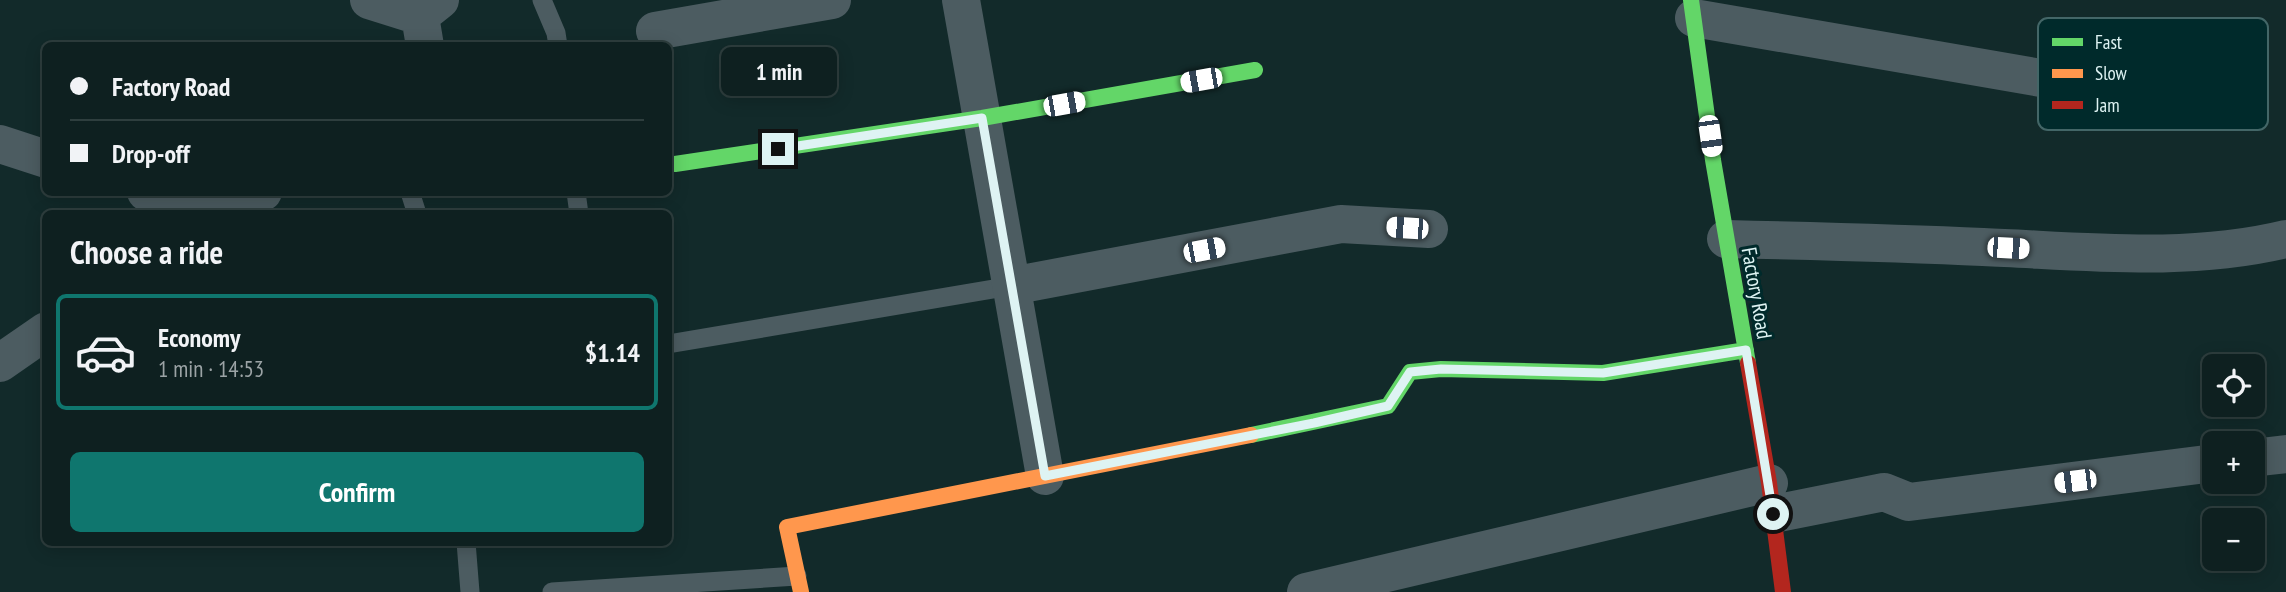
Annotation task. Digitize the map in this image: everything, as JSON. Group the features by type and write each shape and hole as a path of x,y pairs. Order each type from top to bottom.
{"street":[{"path":"369,0 428,21"},
{"path":"655,32 832,0"},
{"path":"961,0 1045,476"},
{"path":"1693,9 2038,75"},
{"name":"Factory Road","path":"1693,9 1713,160 1771,499 1783,592"},
{"path":"675,164 982,118 1255,70"},
{"path":"0,144 42,158"},
{"path":"157,196 198,210"},
{"path":"231,210 256,196"},
{"path":"1012,286 1341,224 1429,229"},
{"path":"1727,239 1980,246 2145,255 2259,245 2286,239"},
{"path":"0,363 42,334"},
{"path":"799,584 788,527 1388,406 1410,372 1441,369 1603,373 1746,350"},
{"path":"2265,456 2286,454"},
{"path":"1306,592 1771,499 1884,492 1909,502 2202,465"}],"lane":[{"path":"542,0 557,42"},
{"path":"672,343 1012,286"},
{"path":"466,546 470,592"},
{"path":"552,592 799,584"}],"traffic: fast":[{"path":"1691,0 1713,160 1748,363"},
{"path":"675,164 982,118 1255,70"},
{"path":"1251,435 1388,406 1410,372 1441,369 1603,373 1746,350"}],"traffic: slow":[{"path":"801,592 787,527 1251,435"}],"traffic: jam":[{"path":"1748,363 1769,483 1783,592"}],"route":[{"path":"778,149 982,118 1045,476 1388,406 1410,372 1441,369 1603,373 1746,350 1773,514"}]}
